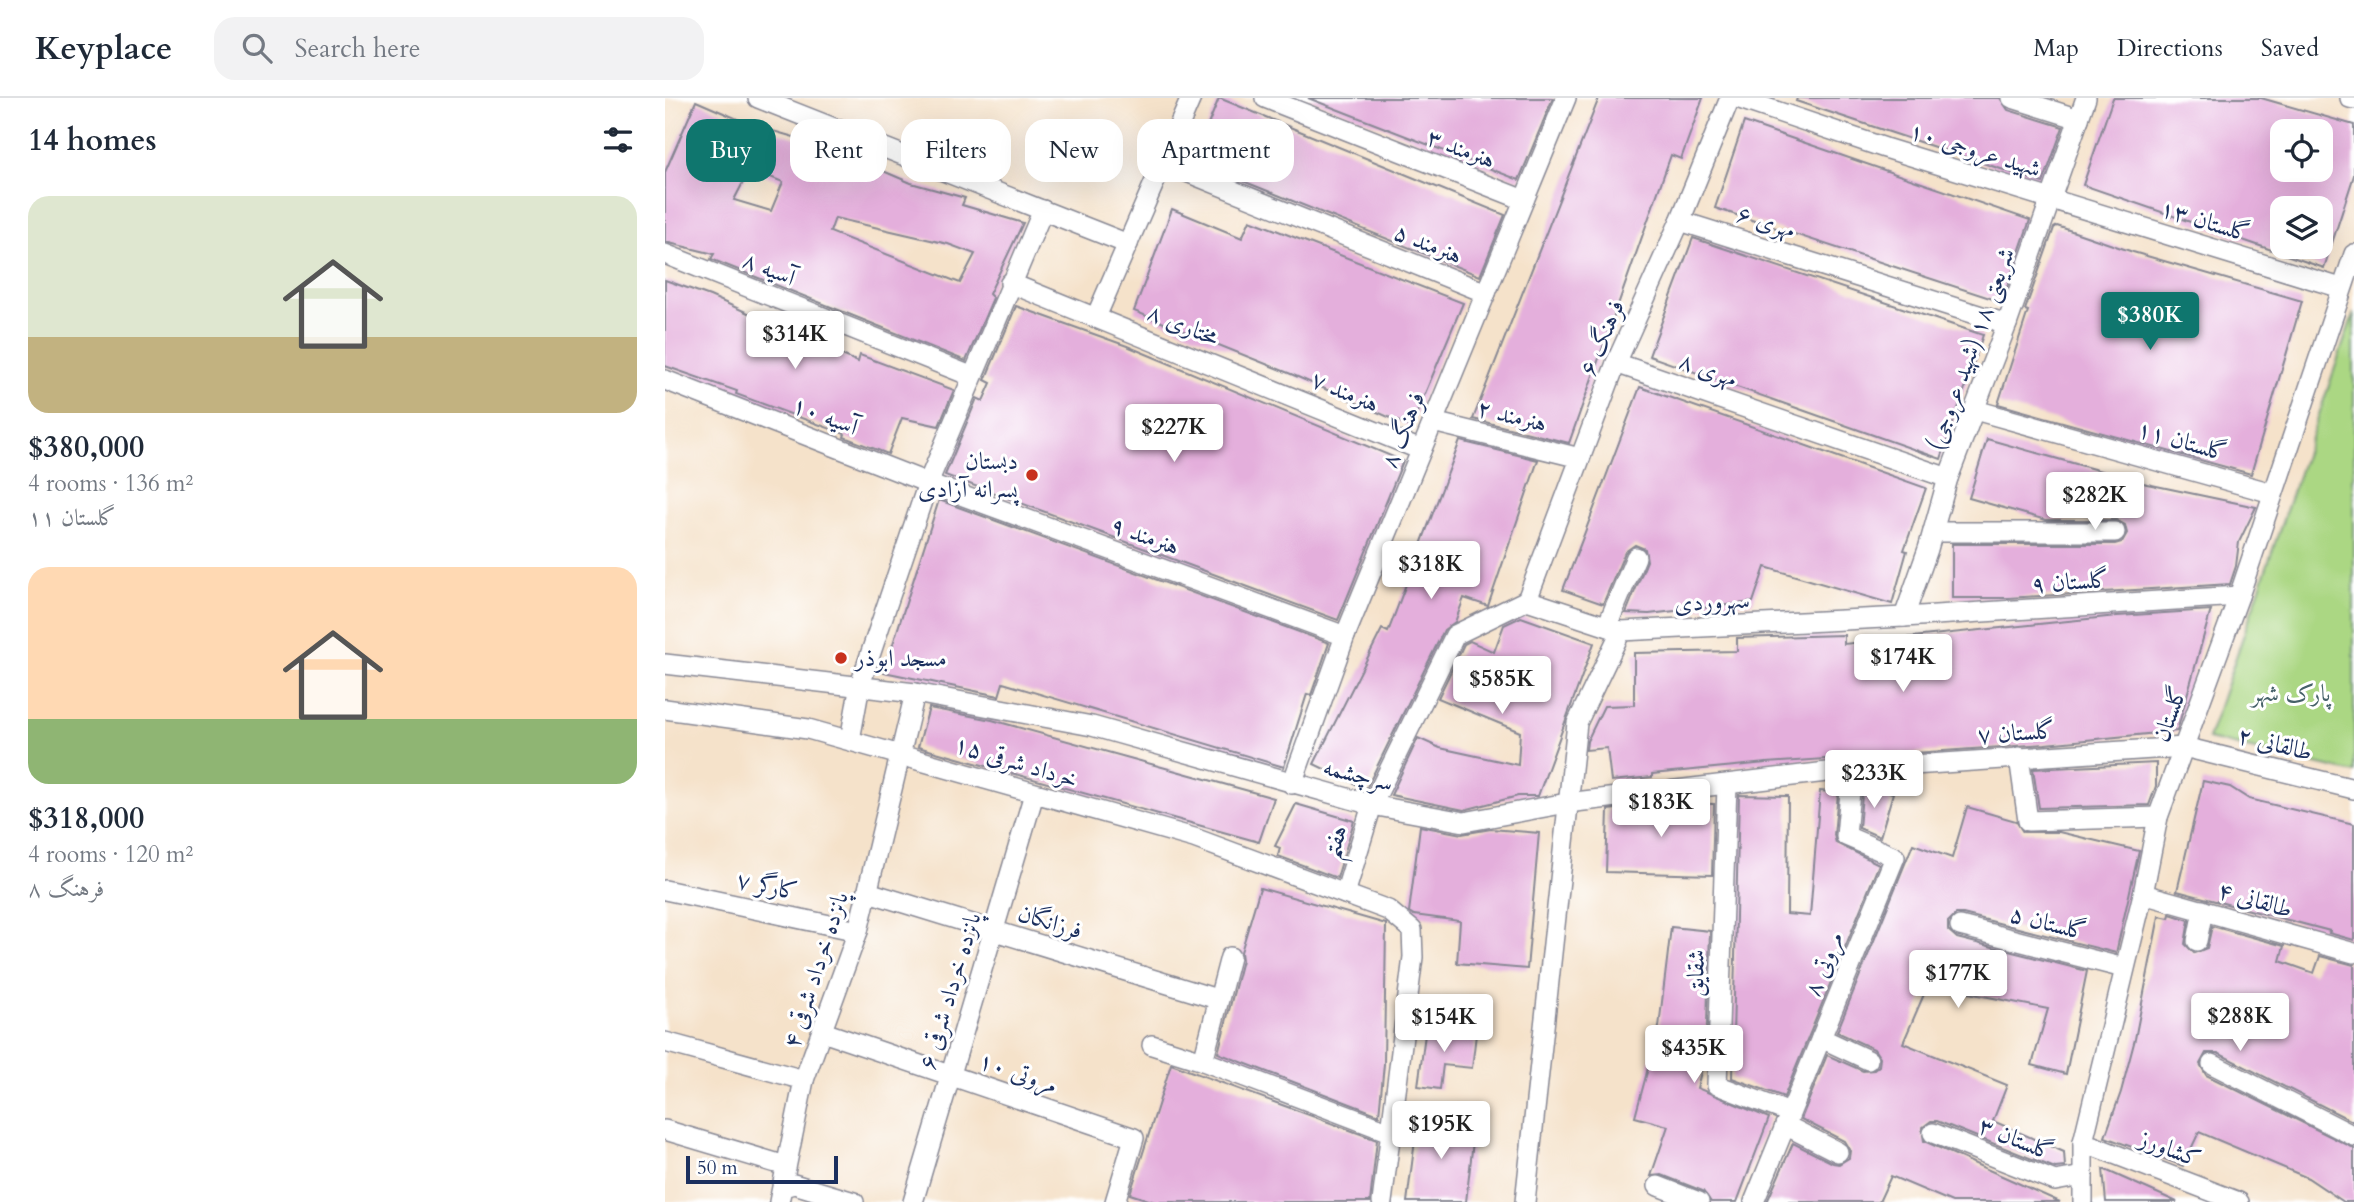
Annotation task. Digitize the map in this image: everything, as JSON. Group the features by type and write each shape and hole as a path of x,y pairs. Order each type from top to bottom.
{"street":[{"path":"758,98 1128,243"},
{"path":"1181,119 1191,98"},
{"name":"هنرمند ۳","path":"1265,98 1524,200"},
{"name":"فرهنگ ۸","path":"1292,784 1345,636 1566,98"},
{"name":"فرهنگ ۶","path":"1527,600 1616,363 1680,220 1730,98"},
{"name":"شهید عروجی ۱۰","path":"1737,98 1885,148 2136,226"},
{"path":"2013,98 2079,119"},
{"name":"شریعتی ۱۸ (شهید عروجی)","path":"1904,617 1948,478 2007,324 2086,98"},
{"path":"1096,317 1154,182"},
{"name":"هنرمند ۵","path":"1211,182 1486,293"},
{"path":"850,740 860,685 928,483 1043,210"},
{"name":"مهری ۶","path":"1680,220 2007,324"},
{"name":"گلستان ۱۳","path":"2136,226 2341,288"},
{"name":"آسیه ۸","path":"665,254 971,376"},
{"name":"گلستان","path":"2083,1202 2083,1142 2143,894 2158,817 2239,596 2354,254"},
{"name":"مختاری ۸","path":"1010,283 1251,379"},
{"name":"مهری ۸","path":"1616,363 1948,478"},
{"name":"هنرمند ۷","path":"1251,379 1421,450"},
{"name":"آسیه ۱۰","path":"665,380 928,483"},
{"name":"گلستان ۱۱","path":"1975,410 2272,493"},
{"name":"هنرمند ۲","path":"1433,422 1580,458"},
{"name":"هنرمند ۹","path":"928,483 1345,636"},
{"path":"1933,532 2115,533"},
{"path":"1525,1202 1577,723 1614,628 1636,557"},
{"name":"گلستان ۹","path":"1904,617 2239,596"},
{"name":"سهروردی","path":"1527,600 1614,628 1904,617"},
{"name":"هفتم","path":"1345,894 1372,805 1455,635 1527,600"},
{"path":"665,664 860,685"},
{"name":"سرچشمه","path":"860,685 1092,726 1372,805 1464,822 1567,803 1852,769"},
{"name":"پانزده خرداد شرقی ۴","path":"781,1194 804,1080 858,931 915,693"},
{"name":"۱۵ خرداد شرقی","path":"665,709 808,729 850,740 1229,848 1345,894"},
{"name":"گلستان ۷","path":"1852,769 2185,747"},
{"name":"طالقانی ۲","path":"2185,747 2354,789"},
{"path":"2019,757 2028,821 2158,817"},
{"name":"مروتی ۸","path":"1754,1202 1895,857 1846,836 1852,769"},
{"name":"شقایق","path":"1727,785 1717,1085 1788,1119"},
{"name":"پانزده خرداد شرقی ۶","path":"913,1202 1034,794"},
{"name":"کارگر ۷","path":"665,890 858,931"},
{"name":"فرزانگان","path":"868,892 1217,999"},
{"path":"1345,894 1388,910 1412,930 1413,957 1382,1202"},
{"name":"طالقانی ۴","path":"2143,894 2354,953"},
{"path":"2197,941 2203,911"},
{"name":"گلستان ۵","path":"1960,926 2124,968"},
{"path":"1203,1061 1230,957"},
{"name":"مروتی ۱۰","path":"823,1032 1134,1138 1115,1202"},
{"path":"1821,1038 1868,1059"},
{"path":"665,1042 804,1080"},
{"path":"1152,1045 1203,1061 1390,1132"},
{"path":"2213,1063 2354,1136"},
{"path":"1788,1119 1838,1152"},
{"path":"665,1130 786,1166"},
{"name":"گلستان ۳","path":"1933,1133 2055,1181 2083,1176"},
{"name":"کشاورز","path":"2083,1142 2239,1202"},
{"path":"781,1194 794,1184 854,1202"},
{"path":"1658,1186 1699,1202"}],"green space":[{"name":"پارک شهر","path":"2354,312 2354,773 2208,739"}],"building":[{"path":"1219,98 1270,119 1210,119"},
{"path":"1308,98 1553,98 1519,180"},
{"path":"1599,98 1703,98 1681,159 1671,155 1569,443 1473,419"},
{"path":"1797,98 2000,98 2008,110 2063,127 2043,183 1796,101"},
{"path":"2113,98 2261,98 2354,125 2354,175 2333,240 2333,196 2270,196 2270,249 2083,185"},
{"path":"696,101 737,119 688,119"},
{"path":"1744,122 2030,220 2002,302 1715,208"},
{"path":"686,124 686,182 743,182 734,200 771,211 783,182 776,179 776,132 790,136 790,182 887,182 887,173 901,179 901,182 965,198 962,205 1023,223 989,294 993,298 966,361 711,259 714,254 665,242 665,172","holes":["835,218 948,244 975,254 960,283 830,232"]},
{"path":"1294,129 1505,215 1480,276 1245,182 1294,182"},
{"path":"1172,209 1242,238 1250,220 1463,303 1411,427 1291,374 1134,311"},
{"path":"2057,226 2133,252 2302,301 2251,474 1998,404 2028,311 2025,310"},
{"path":"1693,238 1983,335 1941,459 1649,356"},
{"path":"2298,259 2327,259 2324,268"},
{"path":"665,280 710,296 858,362 860,355 954,390 939,426 902,418 888,454 844,437 845,434 736,394 737,391 665,366"},
{"path":"1016,306 1127,346 1403,461 1338,620 945,475 977,398 983,401 991,383 985,380"},
{"path":"1640,387 1926,488 1904,550 1907,551 1892,604 1765,567 1753,602 1649,614 1626,613 1647,561 1645,549 1635,545 1625,552 1603,604 1563,590"},
{"path":"1987,439 2147,484 2256,507 2239,542 2230,584 2008,598 1952,598 1952,544 2115,544 2122,542 2127,533 2125,525 2116,520 2046,520 1969,498"},
{"path":"1460,441 1538,460 1488,606 1464,598 1455,622 1444,630 1366,789 1314,764 1382,629 1388,632"},
{"path":"939,500 1329,643 1311,695 1307,694 1284,767 1003,683 999,696 884,672"},
{"path":"2211,610 2177,731 2045,744 1766,763 1652,774 1652,777 1611,781 1607,748 1586,750 1587,741 1604,706 1634,705 1634,653 1737,651 1737,638 1844,635 1844,644 2117,616"},
{"path":"1521,617 1594,643 1538,796 1518,796 1464,810 1391,795 1418,738 1440,748 1518,765 1520,732 1438,698 1464,644 1470,641 1494,652 1504,625"},
{"path":"929,708 992,720 1274,798 1259,842 918,747"},
{"path":"2156,763 2156,786 2149,805 2039,808 2033,769"},
{"path":"2203,781 2230,787 2249,799 2354,824 2354,940 2329,933 2330,931 2177,891"},
{"path":"1867,786 1893,793 1880,837 1859,828 1862,795 1865,795"},
{"path":"1820,791 1838,793 1834,835 1836,843 1879,864 1784,1097 1732,1078 1739,795 1788,796 1787,914 1810,916"},
{"path":"1667,803 1714,804 1712,875 1606,872 1608,810"},
{"path":"1296,804 1354,821 1337,878 1278,856 1280,848 1275,846"},
{"path":"1967,807 2016,821 2023,832 2059,832 2139,851 2116,953 1963,914 1956,914 1948,922 1948,930 1957,938 2087,971 2066,1074 2032,1065 2048,1009 1928,985 1903,1043 2007,1085 1993,1121 2064,1152 2065,1167 2055,1168 1937,1121 1931,1121 1922,1128 1924,1141 2060,1202 1952,1202 1891,1176 1879,1202 1767,1202 1793,1143 1833,1163 1839,1164 1849,1158 1850,1151 1844,1141 1801,1119 1827,1055 1863,1071 1874,1070 1879,1066 1880,1058 1874,1049 1837,1032 1913,844 1952,858"},
{"path":"1420,826 1462,834 1491,829 1539,833 1527,969 1457,963 1460,921 1409,912"},
{"path":"1260,888 1386,924 1384,1064 1379,1115 1218,1053 1242,960 1241,952"},
{"path":"2170,914 2189,920 2185,944 2194,953 2207,948 2212,926 2284,946 2280,961 2314,973 2320,956 2354,965 2354,1122 2218,1053 2206,1053 2200,1064 2206,1075 2354,1148 2354,1202 2344,1202 2308,1178 2199,1132 2183,1166 2105,1137 2121,1092 2135,1039 2159,916 2169,918"},
{"path":"1671,927 1710,931 1706,1052 1697,1088 1769,1118 1737,1202 1711,1202 1703,1191 1662,1175 1651,1176 1668,1126 1635,1117 1659,1027"},
{"path":"1426,1027 1476,1034 1472,1068 1443,1065 1440,1089 1418,1086"},
{"path":"1171,1064 1377,1140 1370,1202 1155,1202 1130,1194"},
{"path":"1418,1117 1475,1124 1466,1202 1407,1202"},
{"path":"2103,1169 2177,1202 2106,1202"}],"place":[{"name":"دبستان پسرانه آزادی","path":"1032,475"},
{"name":"مسجد ابوذر","path":"841,658"}]}
